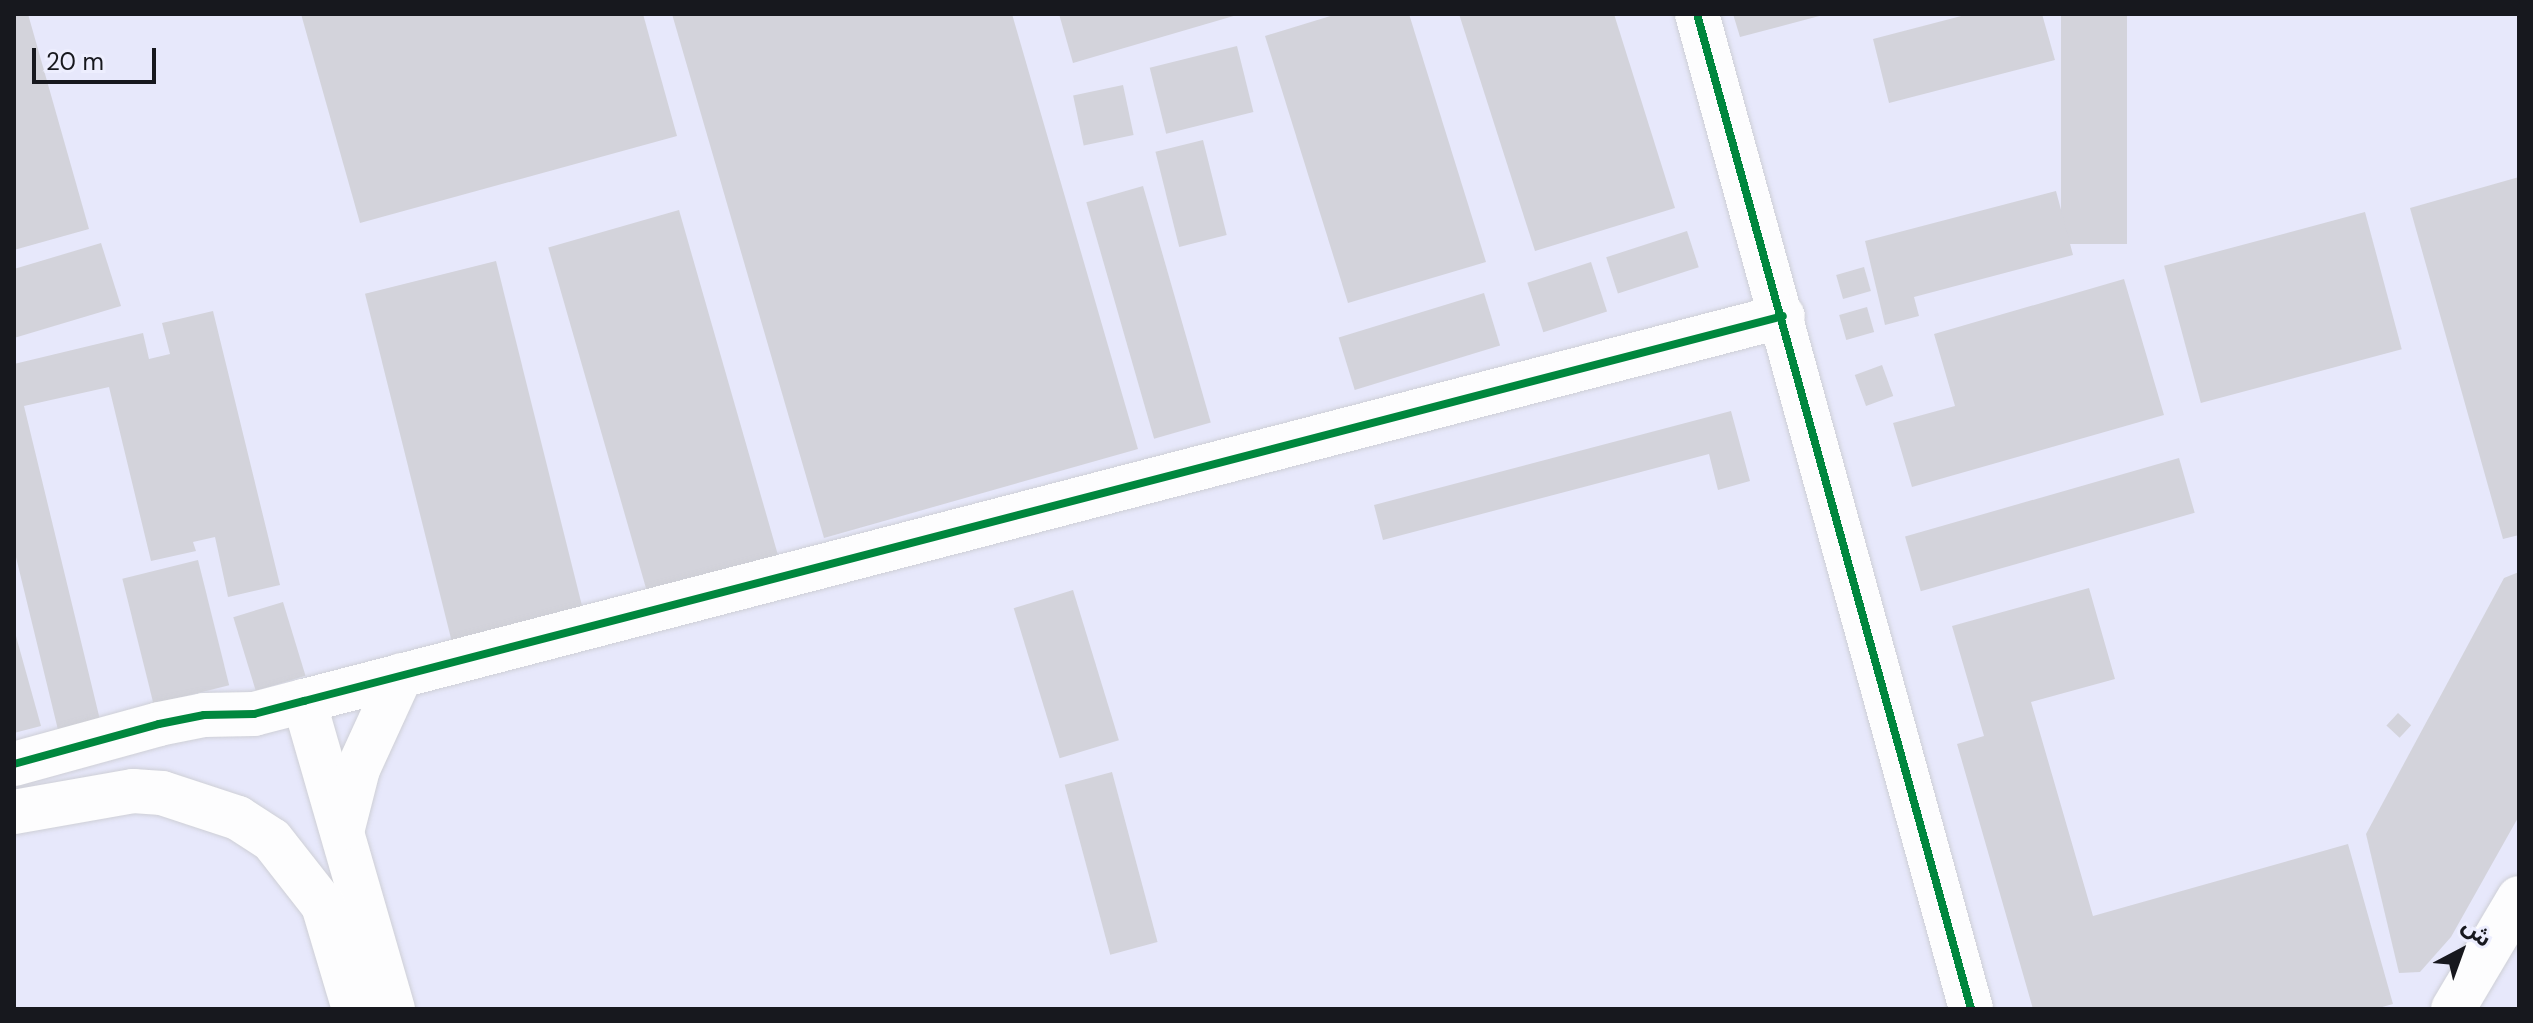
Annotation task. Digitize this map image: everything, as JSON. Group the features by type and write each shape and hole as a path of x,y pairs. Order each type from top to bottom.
{"street":[{"path":"1697,14 1783,316 1971,1009"},
{"path":"14,764 182,719 254,714 1783,316"},
{"path":"343,828 358,769 401,675"},
{"path":"304,701 393,1009"},
{"path":"14,795 212,738 254,714"},
{"path":"14,812 133,791 200,803 238,818 272,840 323,905 354,1009"},
{"path":"2453,1009 2519,898"}],"shaded area":[{"path":"14,14 2519,14 2519,1009 14,1009"}],"building":[{"path":"14,14 28,14 89,229 14,250"},
{"path":"301,14 643,14 677,136 360,223"},
{"path":"672,14 1012,14 1138,449 824,538"},
{"path":"1059,14 1237,14 1237,15 1073,63"},
{"path":"1337,14 1409,14 1486,262 1348,303 1265,36"},
{"path":"1459,14 1614,14 1675,208 1535,251"},
{"path":"1733,14 1823,14 1823,15 1740,37"},
{"path":"1969,14 2042,14 2055,60 1889,103 1873,39"},
{"path":"2061,14 2127,14 2127,244 2061,244"},
{"path":"1237,46 1253,112 1166,134 1150,68"},
{"path":"1123,85 1134,135 1084,145 1073,96"},
{"path":"1203,140 1227,235 1179,247 1155,152"},
{"path":"2519,177 2519,535 2503,539 2410,208"},
{"path":"1143,186 1211,422 1154,439 1086,202"},
{"path":"2056,191 2073,255 1914,297 1919,316 1885,325 1865,241"},
{"path":"679,210 778,555 647,593 548,247"},
{"path":"2365,212 2402,349 2201,403 2164,266"},
{"path":"1687,231 1699,267 1618,293 1606,257"},
{"path":"101,243 121,306 14,338 14,269"},
{"path":"496,261 583,609 452,642 365,294"},
{"path":"1591,262 1607,311 1543,332 1527,283"},
{"path":"1864,267 1871,291 1843,299 1836,275"},
{"path":"2124,279 2164,415 1912,487 1893,423 1955,406 1934,334"},
{"path":"1484,293 1500,346 1355,390 1339,337"},
{"path":"1867,307 1874,332 1846,340 1839,315"},
{"path":"213,311 280,585 228,597 215,537 193,542 196,551 151,561 109,387 24,406 101,724 59,734 14,549 14,364 143,333 149,359 170,354 162,323"},
{"path":"1882,365 1893,396 1866,406 1855,375"},
{"path":"1731,411 1750,481 1718,490 1709,454 1383,540 1374,505"},
{"path":"2179,458 2195,513 1921,591 1905,537"},
{"path":"198,560 229,685 154,704 122,579"},
{"path":"2519,572 2519,816 2451,937 2420,972 2399,973 2366,834 2504,578"},
{"path":"2089,588 2115,679 2031,702 2093,916 2348,844 2393,1004 2375,1009 2033,1009 1957,744 1984,736 1952,626"},
{"path":"1073,590 1119,740 1060,758 1014,608"},
{"path":"283,602 306,676 256,691 233,617"},
{"path":"14,629 41,726 14,733"},
{"path":"2398,713 2411,725 2400,738 2386,725"},
{"path":"1112,772 1158,942 1110,955 1065,785"}],"cycle path":[{"path":"1697,14 1971,1009"},
{"path":"14,764 159,724 204,715 254,714 1783,316"}]}
